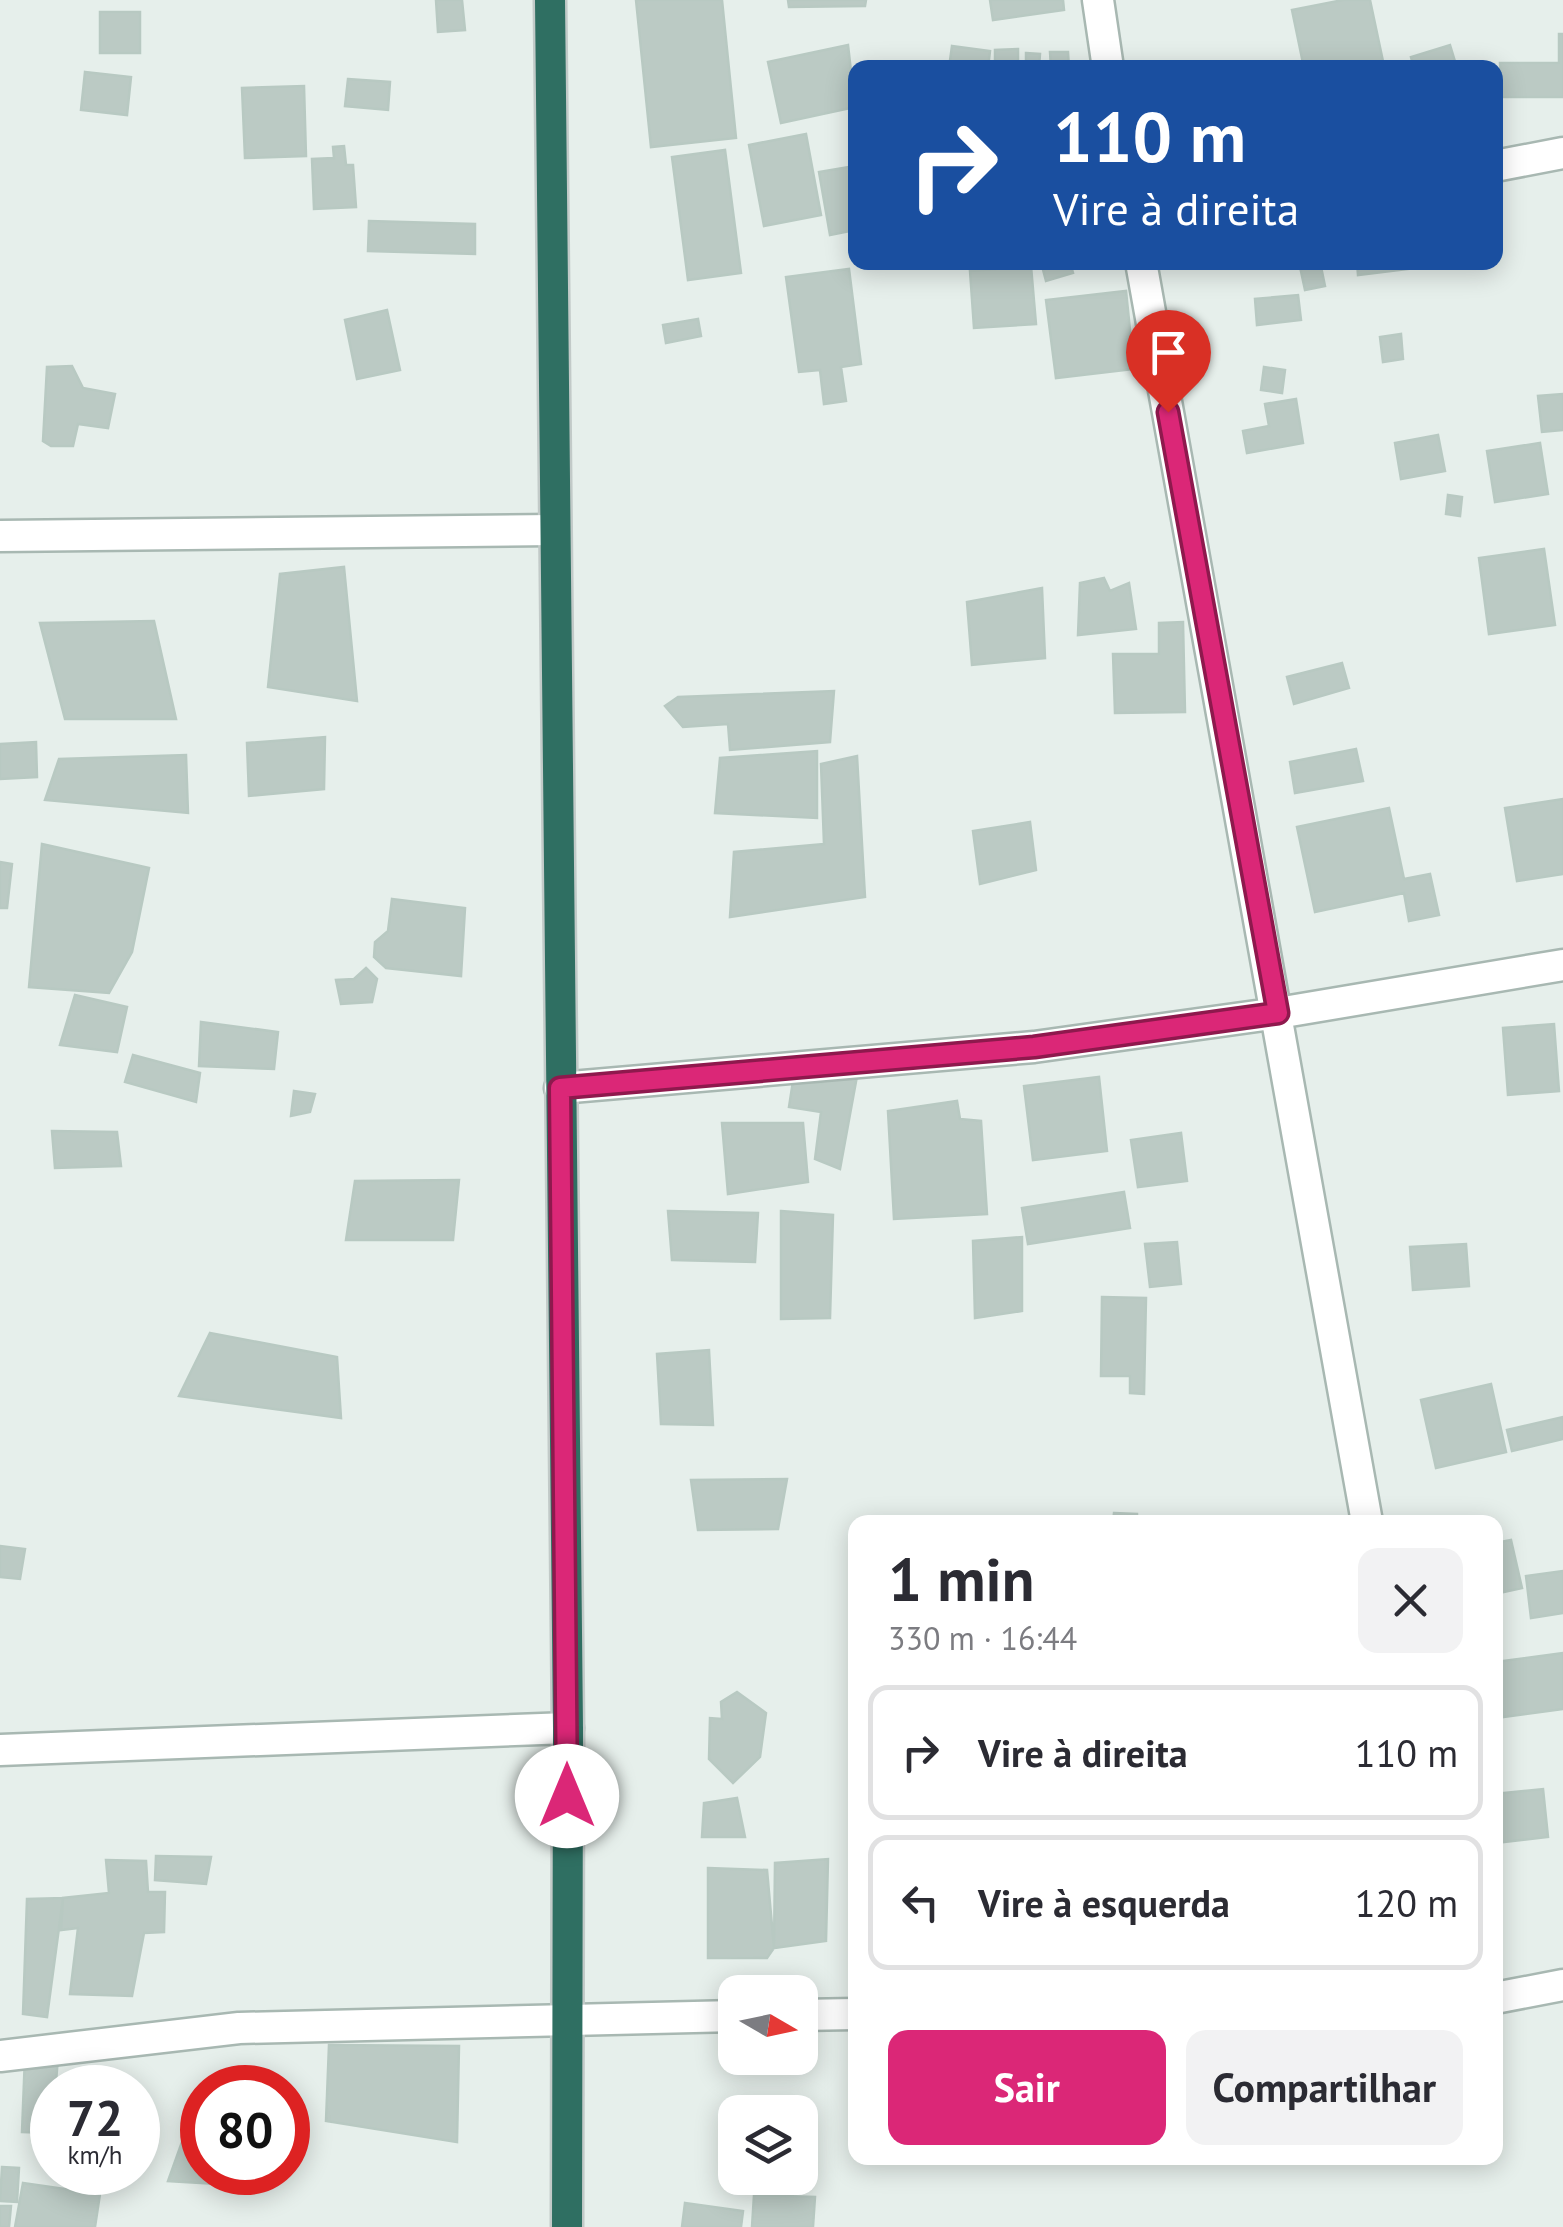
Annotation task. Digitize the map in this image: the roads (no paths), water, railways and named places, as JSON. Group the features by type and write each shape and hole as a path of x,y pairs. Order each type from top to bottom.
{"highway":[{"path":"550,0 568,1728 567,2227"}],"street":[{"path":"1098,0 1107,60"},
{"path":"1503,164 1563,152"},
{"path":"1142,270 1366,1515"},
{"path":"0,536 554,530"},
{"path":"560,1088 1034,1047 1278,1013 1563,965"},
{"path":"0,1750 568,1728"},
{"path":"1503,1997 1563,1986"},
{"path":"818,2015 848,2014"},
{"path":"0,2056 239,2028 718,2016"}]}
